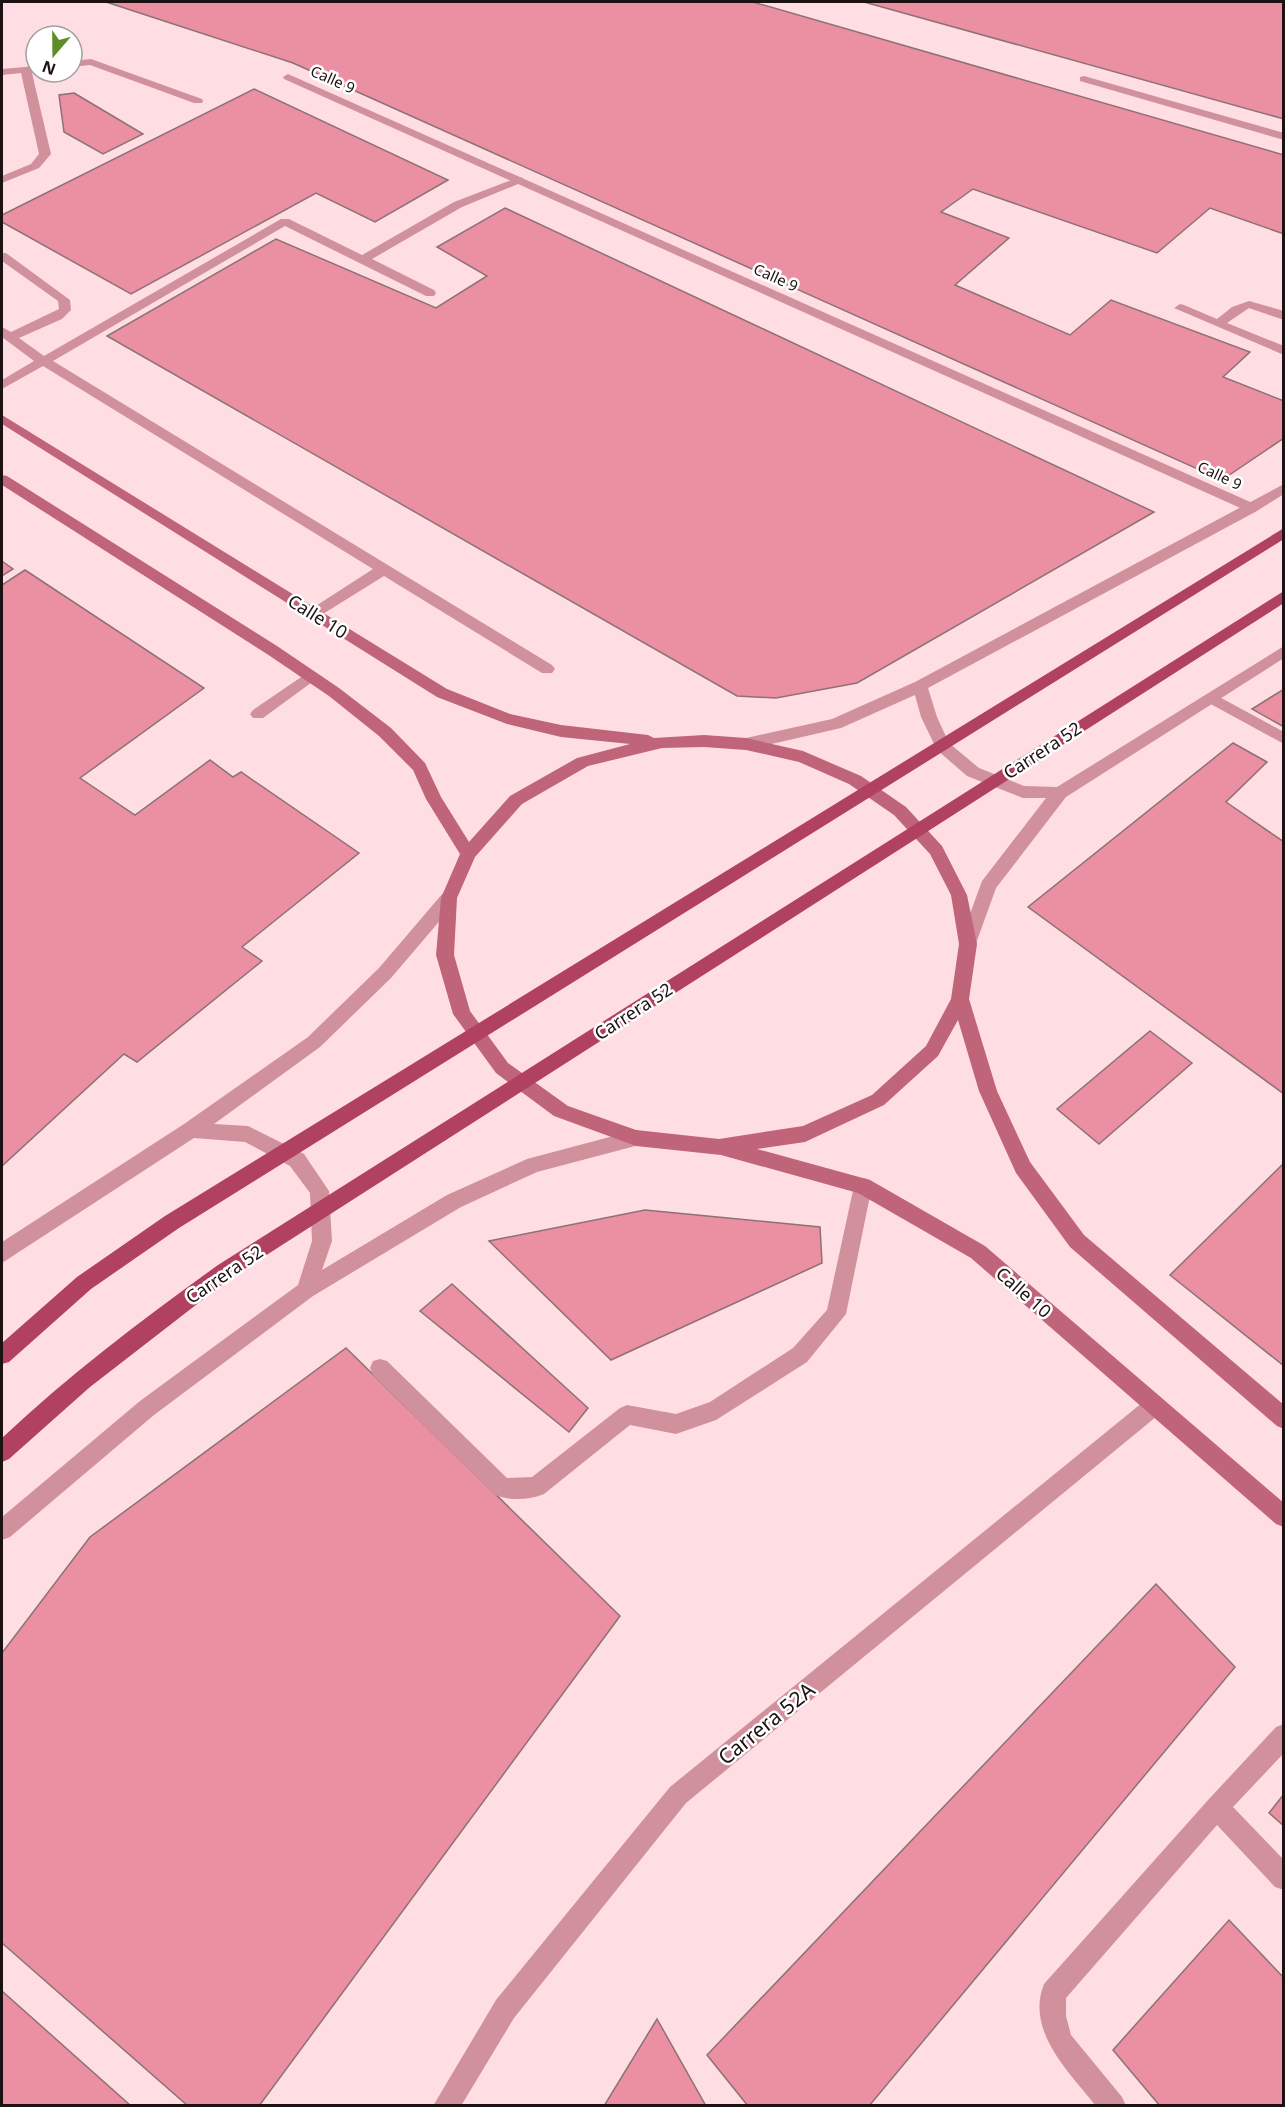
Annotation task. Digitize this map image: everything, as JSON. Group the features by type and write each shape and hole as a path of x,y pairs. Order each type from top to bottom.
{"main road":[{"name":"Calle 10","path":"2,419 442,693 507,719 561,731 662,742"},
{"path":"2,479 272,650 385,732 419,767 434,799 468,854"},
{"path":"2,1355 84,1283 172,1222 1284,532"},
{"name":"Carrera 52","path":"2,1452 45,1410 133,1338 225,1271 1284,596"},
{"path":"704,741 746,744 803,757 855,780 900,811 936,850 959,895 968,944 960,999 932,1051 878,1100 805,1134 719,1147 636,1138 561,1111 502,1068 462,1014 445,955 449,898 468,854 516,800 583,762 662,742 704,741"},
{"path":"960,999 988,1091 1023,1167 1077,1241 1284,1419"},
{"name":"Calle 10","path":"719,1147 863,1186 978,1252 1284,1517"}],"street":[{"path":"84,63 91,62 198,101"},
{"path":"2,72 24,70"},
{"name":"Calle 9","path":"288,77 1252,508"},
{"path":"1084,79 1284,137"},
{"path":"2,180 35,166 45,154 33,84"},
{"path":"364,259 458,203 488,189 519,180"},
{"path":"2,385 285,221 430,292"},
{"path":"2,256 64,300 65,310 58,316 6,334"},
{"path":"1218,324 1236,308 1246,303 1284,316"},
{"path":"1180,308 1284,351"},
{"path":"6,334 44,361 547,669"},
{"path":"746,744 836,724 920,686 1252,508 1284,488"},
{"path":"313,614 382,570"},
{"path":"968,944 988,886 1019,843 1060,793 1284,651"},
{"path":"258,714 310,676"},
{"path":"920,686 929,717 943,746 973,771 1023,792 1060,793"},
{"path":"1212,698 1284,739"},
{"path":"2,1254 17,1241 191,1130 314,1042 385,973 449,898"},
{"path":"191,1130 248,1134 297,1160 319,1191 322,1241 306,1290"},
{"path":"2,1530 147,1408 306,1290 454,1201 534,1165 636,1138"},
{"path":"380,1368 503,1488 536,1487 627,1415 676,1424 696,1418 716,1410 800,1355 836,1314 863,1186"},
{"name":"Carrera 52A","path":"446,2106 505,2009 678,1795 1155,1405"},
{"path":"1113,2106 1061,2042 1053,2016 1053,1993 1217,1807 1284,1735"},
{"path":"1217,1807 1284,1878"}],"building":[{"path":"106,2 753,2 1284,155 1284,234 1210,208 1157,253 973,189 941,212 1009,238 955,285 1070,335 1111,300 1250,352 1223,377 1284,401 1284,438 1222,480 293,63"},
{"path":"864,2 1284,2 1284,119"},
{"path":"254,89 448,180 375,222 316,193 131,294 2,222 2,215"},
{"path":"74,93 143,134 103,154 64,132 59,95"},
{"path":"505,208 1154,512 857,683 776,698 737,696 107,336 276,239 436,308 487,276 437,247"},
{"path":"2,561 13,569 2,576"},
{"path":"25,570 204,688 80,778 135,815 210,760 233,777 241,772 359,853 242,947 262,961 137,1062 124,1054 2,1166 2,585"},
{"path":"1284,689 1284,727 1252,709"},
{"path":"1233,743 1267,762 1226,802 1284,842 1284,1094 1028,907"},
{"path":"1150,1031 1192,1063 1099,1144 1057,1109"},
{"path":"1284,1163 1284,1366 1170,1275"},
{"path":"645,1210 820,1227 822,1263 611,1360 489,1241"},
{"path":"452,1284 588,1408 569,1432 420,1311"},
{"path":"346,1348 620,1616 259,2106 188,2106 2,1943 2,1653 90,1537"},
{"path":"1156,1584 1235,1667 869,2106 748,2106 707,2055"},
{"path":"1284,1794 1284,1826 1269,1813"},
{"path":"1229,1920 1284,1978 1284,2106 1160,2106 1113,2050"},
{"path":"2,1991 131,2106 2,2106"},
{"path":"657,2019 706,2106 604,2106"}]}
